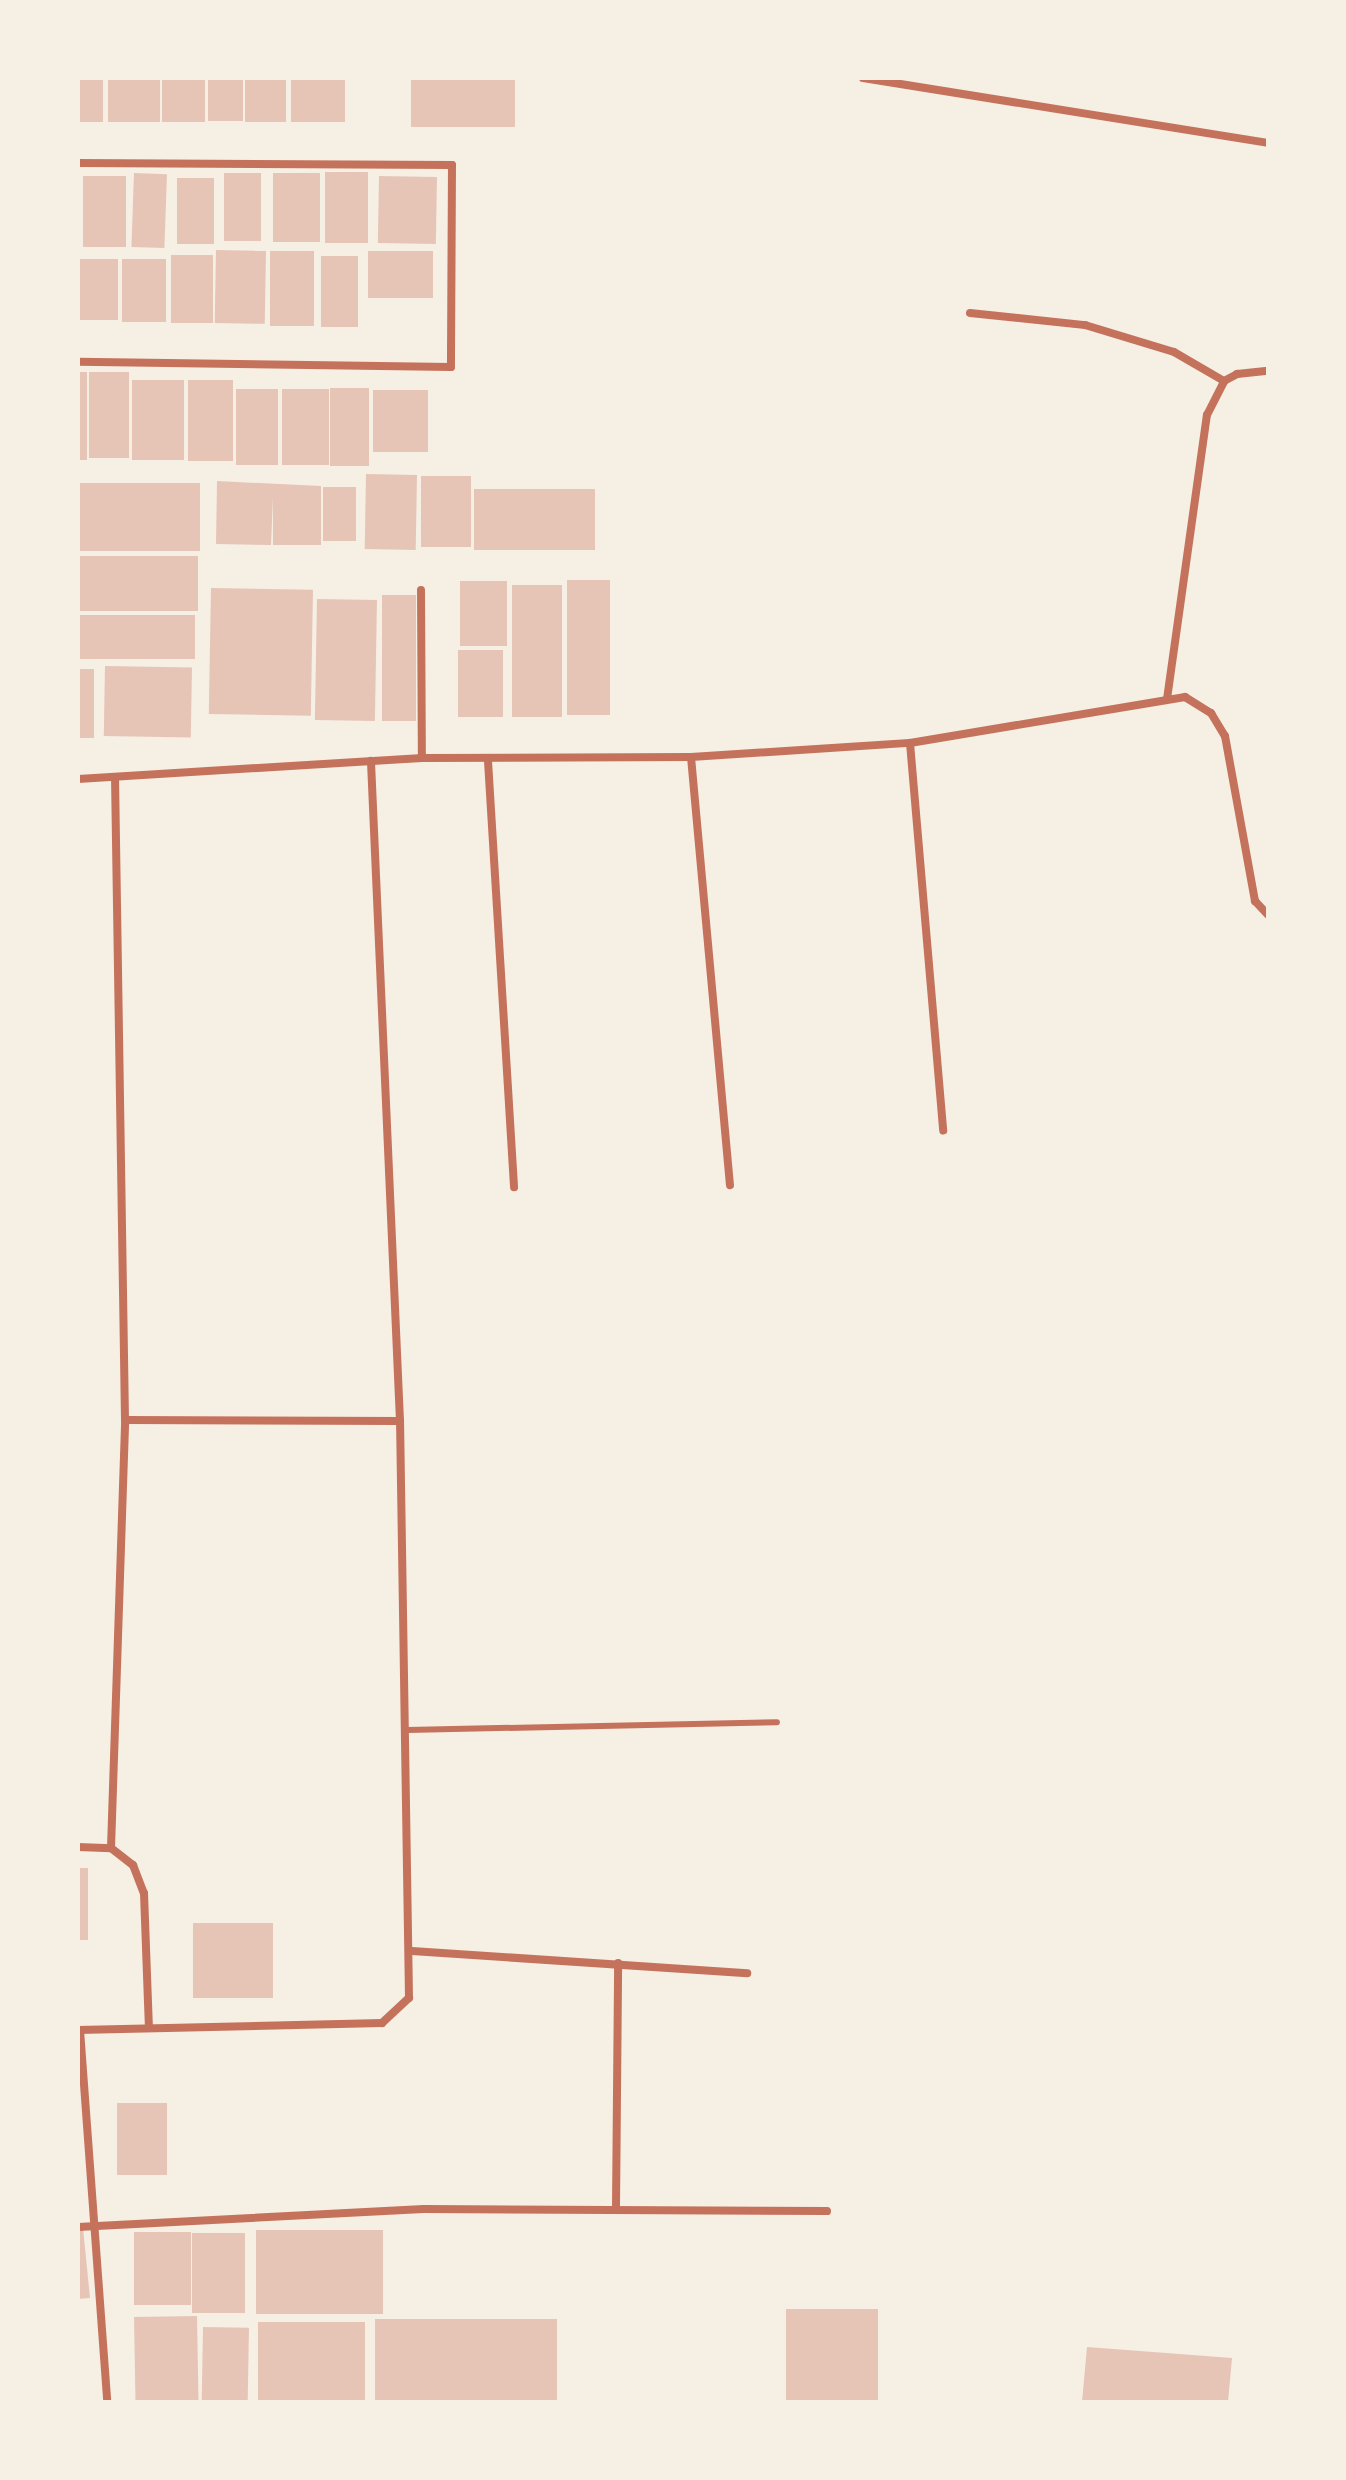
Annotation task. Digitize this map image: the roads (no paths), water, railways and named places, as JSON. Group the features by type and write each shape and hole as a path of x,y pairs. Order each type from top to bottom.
{"street":[{"path":"863,78 1268,143"},
{"path":"78,163 452,165 451,367 78,362"},
{"path":"970,313 1085,325 1174,352 1224,381 1268,371"},
{"path":"1167,699 1207,415 1224,381"},
{"path":"421,590 422,758"},
{"path":"78,779 422,758 488,761 691,757 910,743 1185,697 1211,713 1225,736 1255,901 1268,915"},
{"path":"910,743 943,1131"},
{"path":"691,757 730,1185"},
{"path":"107,2402 97,2227 79,2030 382,2023 409,1998 412,1951 400,1421 371,761"},
{"path":"488,761 514,1187"},
{"path":"111,1848 125,1420 115,777"},
{"path":"125,1420 400,1421"},
{"path":"78,1847 111,1848 133,1865 144,1893 149,2028"},
{"path":"412,1951 747,1973"},
{"path":"616,2208 618,1963"},
{"path":"78,2227 424,2209 827,2211"}],"lane":[{"path":"407,1730 777,1722"}]}
